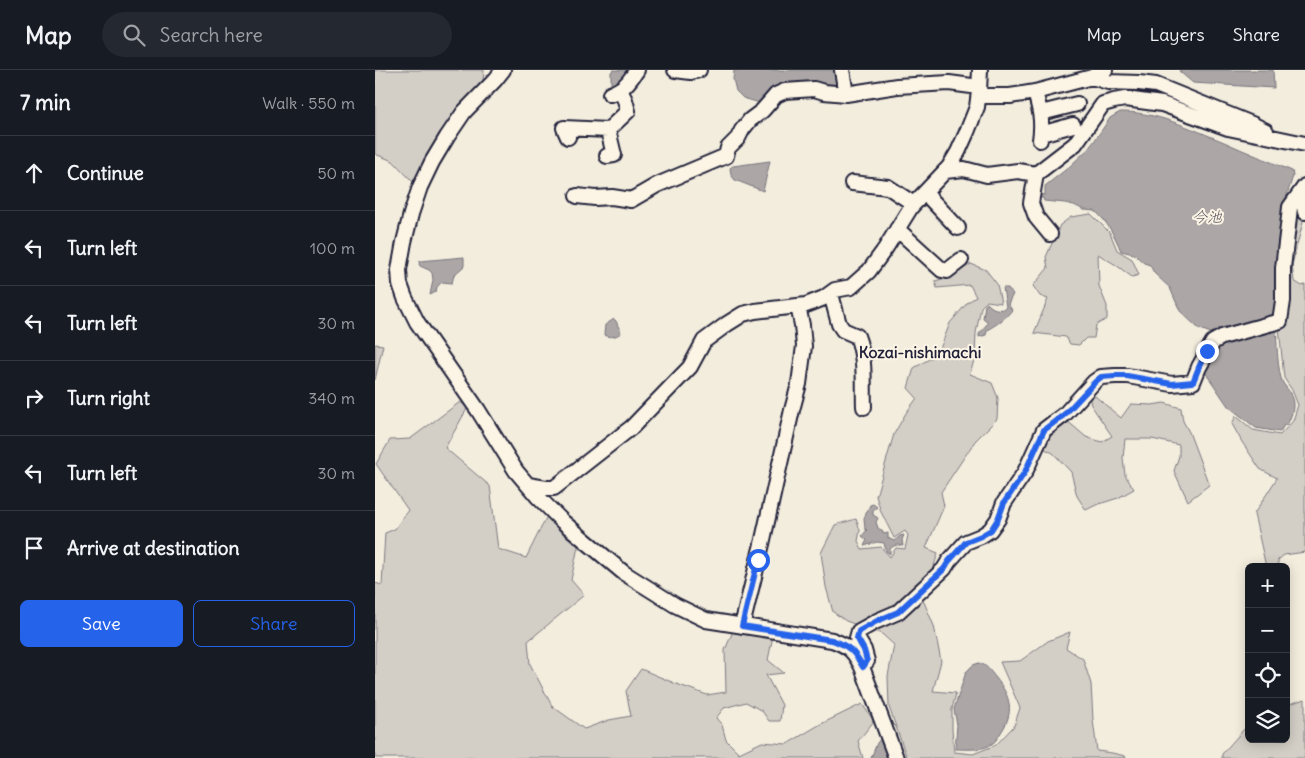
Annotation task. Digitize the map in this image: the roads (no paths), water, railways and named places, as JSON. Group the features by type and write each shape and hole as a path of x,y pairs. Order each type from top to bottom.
{"street":[{"path":"503,70 464,112 420,187 411,214 399,270 400,284 417,322 478,410 516,471 563,522 624,573 675,605 705,620 832,640 844,644 856,654 863,667 896,758"},
{"path":"568,138 564,128 608,130 628,111 625,100 615,92 629,82 637,70"},
{"path":"675,70 691,72 699,70"},
{"path":"842,70 846,94"},
{"path":"528,485 555,488 632,427 689,367 704,341 727,324 743,314 755,311 806,305 824,298 835,290 851,287 869,271 914,204 949,167 967,132 977,107 980,70"},
{"path":"577,196 595,198 612,196 631,200 657,185 727,156 728,148 738,138 750,120 762,111 776,95 785,91 814,89 846,94 897,86 949,84 1009,96 1035,92 1099,73 1108,82 1155,85 1252,124 1282,139"},
{"path":"1035,92 1041,113 1041,137 1073,125"},
{"path":"1050,234 1036,217 1031,203 1036,174 1075,144 1103,104 1114,100 1125,99 1162,104 1228,128 1305,144"},
{"path":"1041,113 1077,104"},
{"path":"607,156 614,155 608,130"},
{"path":"945,171 964,169 987,175 1018,171 1036,174"},
{"path":"852,183 888,187 914,204"},
{"path":"1305,188 1303,202 1305,212"},
{"path":"863,667 867,661 864,650 857,638 859,631 898,612 944,569 966,542 991,530 998,519 1004,503 1025,472 1044,430 1065,414 1101,377 1127,376 1172,384 1193,382 1213,342 1222,337 1279,321 1283,300 1283,268 1290,207 1305,188"},
{"path":"925,193 958,228"},
{"path":"897,229 942,270 947,271 961,260"},
{"path":"831,294 839,324 843,330 857,336 861,345 864,408"},
{"path":"742,626 799,384 804,346 798,306"}],"water":[{"path":"613,70 636,70 611,92 611,72"},
{"path":"838,70 842,90 824,90 760,103 743,98 736,91 733,79 734,71"},
{"path":"1179,70 1273,70 1274,88 1193,83"},
{"name":"今池","path":"1120,112 1146,114 1173,122 1292,171 1293,176 1286,198 1278,250 1274,316 1213,334 1198,328 1180,311 1170,288 1154,273 1150,265 1144,263 1134,254 1121,251 1110,229 1095,211 1084,210 1065,203 1044,201 1043,198 1038,197 1039,194 1045,195 1045,186 1088,149 1110,118"},
{"path":"770,161 763,191 735,180 731,175 730,168 733,166"},
{"path":"464,257 464,266 454,275 452,283 442,282 437,287 436,292 430,295 433,280 432,273 420,266 420,261"},
{"path":"1003,288 1008,288 1013,294 1008,304 1012,310 1000,322 987,330 986,335 979,337 979,334 987,324 987,321 983,318 985,305 987,303 993,308 999,309 1006,307"},
{"path":"614,319 621,333 613,337 604,335 605,325"},
{"path":"1276,326 1281,378 1289,391 1293,404 1289,421 1280,432 1256,428 1228,406 1203,369 1219,342"},
{"path":"873,504 877,507 873,510 873,515 878,518 876,522 878,528 884,534 888,533 888,538 894,541 904,535 902,540 903,546 893,547 890,549 890,554 886,551 884,543 877,542 864,546 867,540 862,536 867,530 865,529 864,518 870,505"},
{"path":"979,663 988,669 1005,692 1009,705 1008,719 997,739 989,746 975,749 955,749 957,725 954,709 966,672 973,665"},
{"path":"881,738 888,758 871,758 877,743"}],"district":[{"name":"Kozai-nishimachi","path":"920,352"}]}
